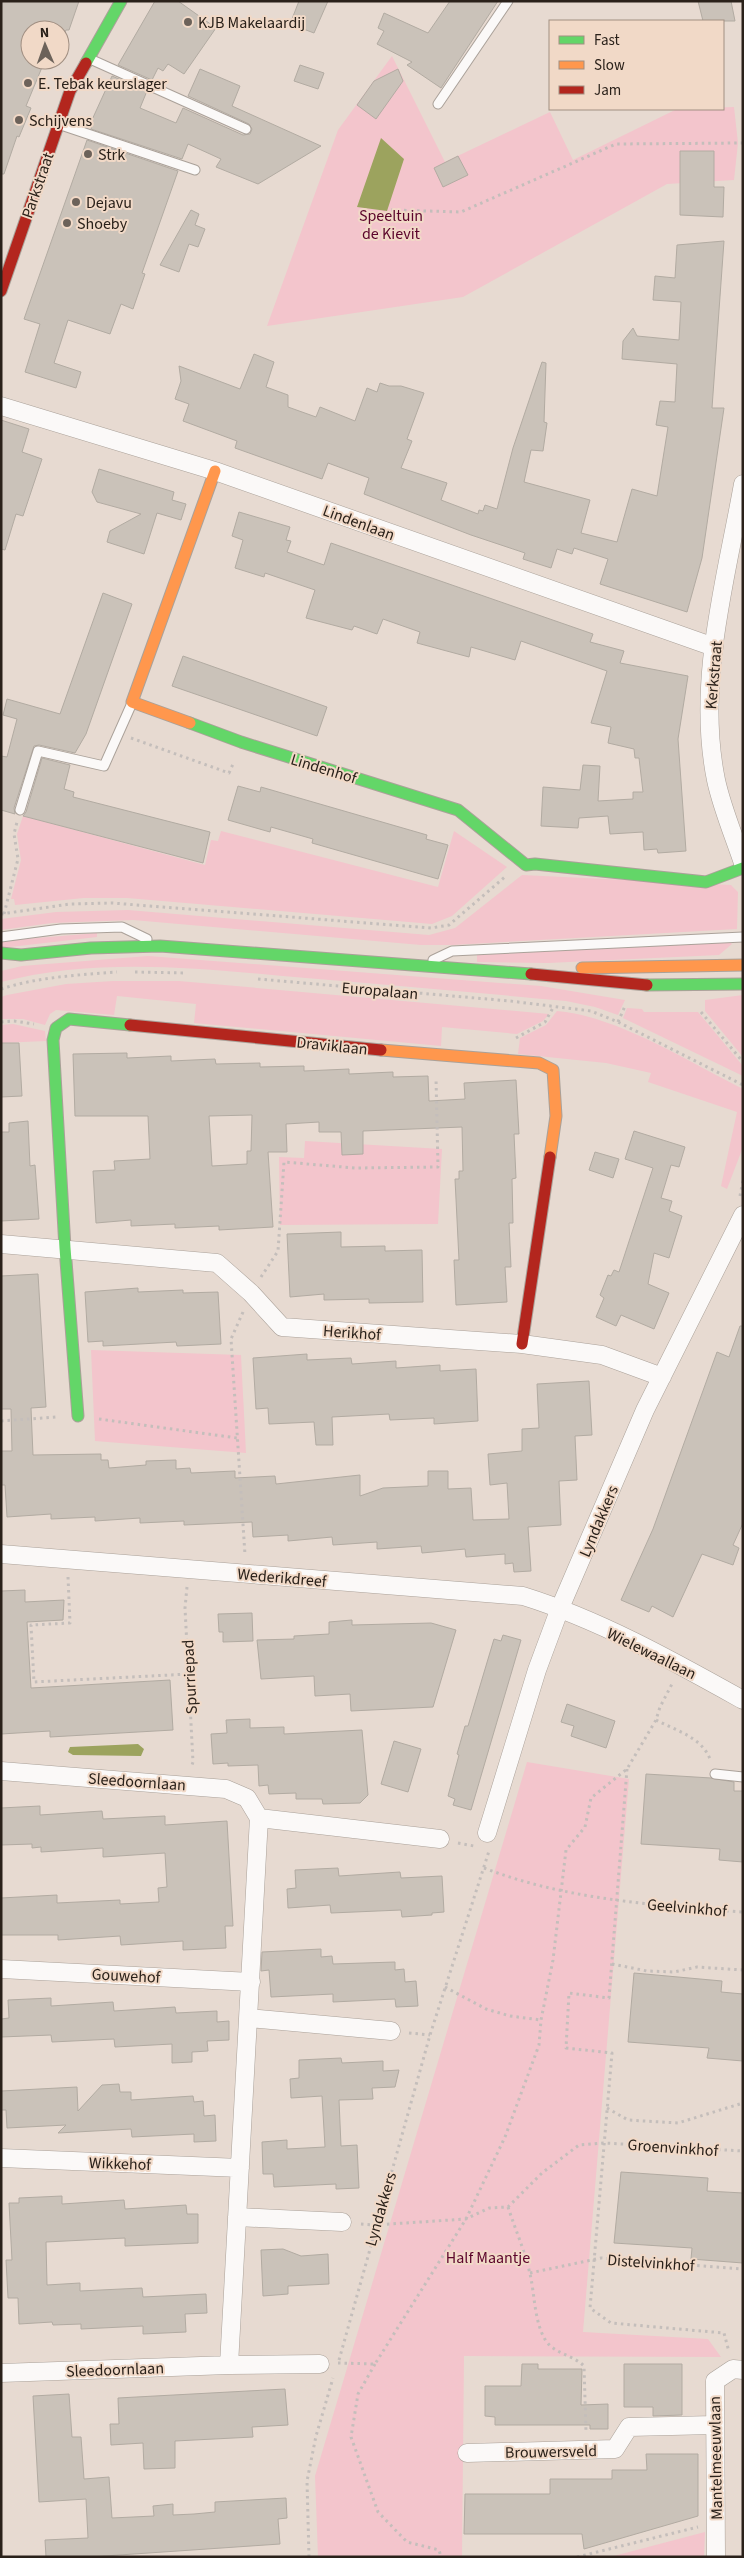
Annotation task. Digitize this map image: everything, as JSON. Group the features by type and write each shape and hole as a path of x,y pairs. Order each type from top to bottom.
{"street":[{"name":"Parkstraat","path":"1,291 70,91 121,1"},
{"name":"Lindenlaan","path":"1,406 215,471 714,647"},
{"path":"132,702 215,471"},
{"name":"Kerkstraat","path":"743,484 714,647 709,700 711,745 716,781 743,863"},
{"name":"Lindenhof","path":"132,702 241,742 458,810 526,865"},
{"path":"526,865 535,864 706,882 743,868"},
{"name":"Europalaan","path":"1,953 21,955 91,948 160,946 540,975 598,983 676,986 743,984"},
{"name":"Europalaan","path":"1,962 21,955"},
{"name":"Europalaan","path":"540,975 592,967 743,965"},
{"name":"Draviklaan","path":"56,1028 69,1020 539,1063 553,1070 556,1116 522,1344"},
{"path":"56,1028 53,1040 65,1248 78,1416"},
{"name":"Lyndakkers","path":"489,1841 537,1670 560,1608 645,1410 741,1218"},
{"name":"Herikhof","path":"1,1244 65,1248 217,1264 250,1293 282,1327 522,1344 602,1356 662,1377"},
{"name":"Wederikdreef","path":"1,1554 523,1596 560,1608"},
{"name":"Wielewaallaan","path":"560,1608 682,1666 743,1700"},
{"name":"Sleedoornlaan","path":"1,1771 226,1789 247,1798 259,1818"},
{"path":"229,2366 259,1818 440,1839"},
{"name":"Gouwehof","path":"1,1969 251,1982"},
{"path":"249,2018 391,2031"},
{"name":"Wikkehof","path":"1,2158 240,2168"},
{"path":"237,2217 342,2222"},
{"name":"Sleedoornlaan","path":"1,2373 320,2364"},
{"name":"Mantelmeeuwlaan","path":"716,2557 715,2381 738,2369"},
{"name":"Brouwersveld","path":"467,2453 615,2449 629,2427 714,2425"}],"lane":[{"path":"438,104 508,1"},
{"path":"88,58 246,129"},
{"path":"58,124 195,170"},
{"path":"20,810 38,751 104,766 132,702"},
{"path":"1,937 61,929 122,927 160,946"},
{"name":"Europalaan","path":"418,967 452,951 743,937"},
{"path":"715,1774 743,1777"}],"path":[{"path":"390,210 461,212 616,144 743,143"},
{"path":"20,810 14,834 18,859 2,914 70,904 112,903 431,928 449,925 503,878 526,865"},
{"path":"128,971 192,973"},
{"path":"1,989 18,983 61,976 118,972"},
{"name":"Europalaan","path":"248,978 591,1011 618,1022 743,1085"},
{"path":"618,1022 626,1004 632,1004"},
{"path":"508,1060 517,1036 545,1022 554,1006"},
{"path":"701,1012 743,1062"},
{"path":"1,1022 14,1021 56,1028"},
{"path":"246,1574 231,1339 250,1293 278,1251 284,1162 355,1168 438,1167 436,1055"},
{"path":"1,1421 78,1416 237,1438"},
{"path":"67,1559 70,1623 31,1625 34,1682 189,1674"},
{"name":"Spurriepad","path":"186,1785 193,1762 185,1608 189,1569"},
{"path":"441,2557 439,2550 407,2542 378,2512 351,2437 358,2394 466,2219 508,2128 539,2045 541,2020 553,1960 559,1891 566,1850 585,1827 592,1798 627,1768 656,1720 660,1707 682,1666"},
{"path":"656,1720 696,1740 708,1751 715,1774"},
{"path":"627,1768 609,1998 569,1993 566,2048 612,2053 590,2308 611,2323 724,2333 738,2369"},
{"path":"440,1839 489,1841"},
{"name":"Geelvinkhof","path":"484,1868 520,1882 559,1891 631,1903 743,1912"},
{"name":"Lyndakkers","path":"309,2557 307,2482 316,2436 338,2363 375,2225 445,1987 484,1868"},
{"path":"612,1964 647,1971 674,1972 697,1968 743,1970"},
{"path":"445,1987 486,2009 510,2016 541,2020"},
{"path":"607,2108 628,2120 678,2123 743,2103"},
{"name":"Groenvinkhof","path":"508,2207 542,2173 579,2145 604,2142 743,2151"},
{"path":"375,2225 466,2219 490,2208 508,2207 530,2273 538,2322 546,2341 555,2350 577,2359 584,2366 586,2450"},
{"name":"Distelvinkhof","path":"530,2273 601,2258 743,2269"},
{"path":"320,2364 375,2364"},
{"path":"577,2557 716,2522"}],"green space":[{"name":"Speeltuin de Kievit","path":"392,56 445,162 550,112 573,160 675,110 724,110 724,107 734,107 738,143 734,180 667,184 463,297 267,326 338,130"},
{"path":"23,816 205,865 211,840 218,841 221,831 438,887 454,831 507,867 452,916 432,924 127,898 84,898 15,905 14,899 11,899 21,860 17,834"},
{"path":"522,875 731,885 738,892 737,929 452,945 421,945 133,920 52,923 1,930 1,919 56,912 128,910 429,935 455,928"},
{"path":"97,933 97,937 1,948 1,941"},
{"path":"730,942 732,944 719,955 548,963 477,962 477,955"},
{"path":"148,956 541,986 625,1000 618,1015 595,1007 566,1001 191,968 115,967 77,969 1,982 1,971 22,966"},
{"path":"113,981 179,981 549,1014 543,1021 517,1034 442,1027 441,1046 194,1023 196,1004 117,996 114,1015 56,1010 50,1014 45,1025 23,1019 1,1019 1,997 66,984"},
{"path":"743,995 743,1057 705,1011 705,1000"},
{"path":"627,1008 642,1009 644,1012 698,1012 743,1066 743,1076 623,1018"},
{"path":"557,1011 604,1021 628,1031 743,1089 743,1147 727,1189 721,1186 737,1112 648,1082 651,1073 606,1063 518,1054 520,1038 546,1025"},
{"path":"13,1024 45,1031 46,1041 1,1043 1,1025"},
{"path":"305,1141 442,1149 438,1224 280,1225 279,1157 304,1158"},
{"path":"91,1350 241,1355 246,1453 95,1441"},
{"name":"Half Maantje","path":"527,1762 629,1779 583,2332 708,2339 721,2357 464,2356 462,2557 318,2557 315,2476"},
{"path":"705,2532 704,2557 610,2557"}],"shaded area":[{"path":"381,138 404,159 387,211 357,207"},
{"path":"138,1744 144,1749 141,1756 73,1755 68,1752 70,1747"}],"building":[{"path":"1,1 79,1 70,27 70,20 20,20 20,70 41,70 26,106 31,108 19,137 17,136 4,174 1,174"},
{"path":"155,1 178,1 216,28 184,74 168,64 163,71 158,68 152,80 118,65"},
{"path":"299,1 328,1 314,33 290,24"},
{"path":"450,1 498,1 441,88 407,65 412,62 377,44 384,31 378,28 384,13 428,33"},
{"path":"698,1 731,1 735,21 703,20"},
{"path":"300,65 324,73 318,89 294,81"},
{"path":"200,69 240,86 232,106 321,146 258,184 216,167 221,159 188,144 182,159 91,129 93,123 91,122 112,76 147,91 140,108 176,123 183,108 243,135 250,134 252,129 249,124 188,96"},
{"path":"398,69 403,81 376,119 357,105 374,81"},
{"path":"87,140 178,171 142,273 145,274 133,309 121,304 110,334 68,320 54,363 81,372 76,388 25,372 40,324 24,319"},
{"path":"680,151 714,151 714,187 724,187 723,217 680,215"},
{"path":"458,156 468,175 443,187 434,168"},
{"path":"191,210 199,214 195,225 205,229 198,247 189,244 179,272 160,265"},
{"path":"724,241 712,408 724,408 702,558 687,612 600,584 608,559 574,548 572,554 557,549 551,568 523,559 525,553 471,535 364,494 369,478 328,463 322,479 235,448 237,441 183,421 189,404 175,399 181,381 179,366 240,389 254,354 274,362 266,387 288,395 288,407 316,417 320,407 355,421 367,388 377,392 380,383 389,386 401,386 424,393 407,439 412,441 401,468 447,483 441,500 478,514 479,510 483,511 485,505 497,509 513,448 542,362 546,363 544,422 547,423 543,451 531,450 524,482 590,500 581,533 617,542 632,489 657,496 668,427 656,425 660,401 675,402 677,364 622,359 623,341 633,328 637,336 679,340 681,302 653,300 655,276 675,278 677,245"},
{"path":"1,420 29,429 22,452 42,459 23,516 16,514 5,550 1,549"},
{"path":"99,469 174,492 172,500 186,504 181,520 157,513 144,554 107,542 110,531 141,514 97,502 92,492"},
{"path":"239,512 290,527 286,540 291,541 287,552 324,565 331,543 593,634 590,642 624,651 620,663 688,676 678,739 686,851 658,853 657,849 644,850 643,832 610,834 608,816 579,818 578,828 541,826 543,787 580,790 583,765 600,766 598,801 633,799 633,792 643,792 639,758 635,758 634,749 608,743 611,727 591,723 607,671 521,641 515,660 471,647 469,657 417,643 420,632 383,619 377,634 354,626 352,630 306,618 315,590 265,573 264,577 235,568 243,540 232,536"},
{"path":"103,593 132,604 86,734 75,753 39,745 34,746 14,808 15,814 1,810 1,756 7,757 17,719 3,715 7,699 60,714"},
{"path":"183,656 327,707 317,736 172,686"},
{"path":"42,758 70,765 64,789 74,792 73,797 210,832 203,863 23,816 26,812"},
{"path":"238,786 260,792 261,787 427,835 426,839 448,845 438,879 312,843 313,839 271,827 270,832 228,820"},
{"path":"1,1043 19,1043 22,1096 1,1097"},
{"path":"127,1053 127,1058 171,1056 171,1061 215,1059 216,1064 260,1063 260,1067 304,1066 304,1071 349,1069 349,1074 393,1072 393,1077 428,1076 429,1101 465,1099 464,1083 516,1080 519,1134 514,1134 516,1178 512,1179 513,1223 509,1223 511,1267 505,1267 507,1302 456,1305 454,1260 459,1260 455,1179 459,1179 459,1171 463,1171 462,1127 363,1131 363,1154 342,1155 341,1132 319,1132 319,1122 286,1124 287,1152 268,1152 273,1227 219,1230 219,1226 175,1228 175,1224 131,1226 131,1220 96,1223 93,1171 115,1170 114,1161 150,1159 148,1116 75,1116 73,1054","holes":["252,1115 251,1151 247,1151 247,1164 212,1166 209,1116"]},
{"path":"28,1121 30,1166 35,1165 39,1219 1,1221 1,1132 9,1132 9,1123"},
{"path":"634,1131 685,1147 679,1167 671,1165 661,1198 672,1201 669,1211 682,1216 669,1258 654,1253 648,1284 669,1293 654,1329 621,1315 616,1326 596,1317 604,1298 600,1295 608,1275 611,1276 614,1270 619,1272 653,1168 625,1159"},
{"path":"595,1152 619,1159 613,1178 589,1170"},
{"path":"341,1232 341,1247 385,1246 385,1251 422,1250 423,1302 369,1303 369,1299 324,1300 324,1294 290,1297 287,1234"},
{"path":"38,1274 46,1407 31,1408 33,1455 101,1454 101,1460 108,1460 109,1468 146,1465 146,1461 176,1460 176,1469 190,1468 191,1473 235,1471 235,1478 275,1476 276,1484 360,1475 360,1496 383,1488 428,1486 428,1471 448,1471 448,1489 471,1488 473,1520 509,1519 507,1483 490,1485 488,1454 522,1451 522,1429 539,1428 537,1384 589,1381 592,1435 575,1436 577,1480 559,1481 561,1525 528,1527 531,1571 514,1572 513,1563 505,1564 505,1554 466,1557 465,1549 422,1553 421,1546 377,1549 377,1542 333,1545 332,1537 288,1541 288,1535 253,1537 252,1522 184,1525 184,1521 140,1523 140,1518 95,1521 95,1517 51,1519 51,1514 7,1517 5,1485 1,1485 1,1451 12,1451 11,1409 1,1409 1,1276"},
{"path":"138,1288 138,1292 183,1290 183,1293 218,1292 221,1344 177,1346 176,1342 103,1346 103,1341 88,1342 85,1292"},
{"path":"740,1326 743,1326 743,1523 733,1545 739,1548 733,1565 702,1554 673,1617 652,1606 649,1612 621,1600 653,1529 717,1352 729,1357"},
{"path":"307,1354 307,1360 351,1358 352,1364 396,1361 396,1368 440,1365 440,1371 476,1369 478,1421 434,1424 434,1418 390,1420 389,1414 332,1417 333,1445 316,1445 314,1422 269,1424 268,1408 256,1409 253,1358"},
{"path":"25,1590 25,1602 64,1600 63,1620 27,1622 31,1688 170,1680 173,1730 50,1737 50,1731 1,1734 1,1591"},
{"path":"252,1613 253,1641 223,1642 223,1632 219,1632 218,1614"},
{"path":"352,1620 352,1625 431,1623 456,1630 433,1707 351,1711 350,1694 315,1696 314,1676 261,1679 257,1640 294,1639 294,1636 329,1634 329,1622"},
{"path":"503,1635 521,1640 471,1810 453,1805 455,1799 448,1796 465,1726 468,1726 494,1639 501,1641"},
{"path":"567,1704 615,1721 606,1748 571,1736 574,1726 561,1722"},
{"path":"250,1719 250,1728 284,1727 284,1734 362,1730 368,1795 360,1803 323,1804 322,1799 296,1799 296,1793 269,1794 268,1785 259,1786 258,1765 228,1766 228,1763 213,1764 211,1734 227,1733 226,1720"},
{"path":"394,1741 421,1749 408,1792 381,1784"},
{"path":"646,1774 711,1778 734,1782 734,1791 743,1791 743,1862 719,1860 720,1849 641,1844"},
{"path":"40,1806 40,1815 102,1811 103,1819 165,1816 165,1825 227,1821 233,1926 225,1926 226,1948 183,1950 183,1941 121,1945 120,1936 58,1940 58,1935 1,1935 1,1898 57,1895 57,1903 120,1900 120,1904 159,1902 158,1888 167,1887 165,1853 103,1857 103,1848 41,1852 41,1847 32,1848 32,1844 1,1845 1,1808"},
{"path":"338,1868 339,1876 400,1872 401,1878 442,1876 444,1912 432,1913 432,1915 402,1917 401,1910 331,1913 330,1905 288,1908 287,1889 296,1888 295,1870"},
{"path":"321,1949 321,1957 332,1956 333,1964 395,1962 395,1970 404,1969 405,1982 416,1981 418,2006 396,2007 395,1999 333,2002 333,1994 271,1997 269,1970 261,1971 262,1952"},
{"path":"634,1973 722,1981 721,1992 743,1994 743,2061 707,2058 709,2048 628,2042"},
{"path":"51,1998 51,2006 113,2002 114,2011 175,2007 176,2013 217,2011 217,2022 229,2021 229,2040 207,2041 208,2051 192,2052 192,2062 172,2063 172,2044 115,2047 114,2039 52,2042 51,2035 1,2037 1,2019 9,2018 8,2000"},
{"path":"341,2058 342,2063 383,2061 383,2071 399,2070 395,2087 372,2088 373,2099 339,2100 341,2146 357,2145 359,2188 336,2189 336,2184 274,2187 273,2174 263,2174 262,2142 287,2140 287,2149 325,2147 322,2096 291,2098 290,2079 299,2078 299,2060"},
{"path":"119,2084 120,2092 131,2092 131,2100 193,2096 194,2102 203,2101 204,2116 215,2115 216,2141 194,2142 194,2134 132,2137 131,2129 58,2133 66,2125 7,2128 6,2110 1,2110 1,2091 77,2087 78,2111 102,2085"},
{"path":"621,2172 708,2178 707,2191 743,2193 743,2263 691,2259 692,2248 614,2243"},
{"path":"62,2196 62,2204 124,2200 125,2209 186,2205 187,2214 198,2214 198,2243 125,2246 125,2238 46,2242 47,2285 80,2283 80,2291 142,2288 143,2297 206,2294 207,2313 185,2314 186,2332 143,2334 143,2326 81,2329 81,2324 53,2325 52,2322 19,2324 18,2298 8,2298 6,2260 12,2260 9,2203 19,2203 19,2198"},
{"path":"283,2249 301,2256 328,2254 329,2284 288,2286 288,2294 263,2296 261,2250"},
{"path":"522,2364 538,2364 538,2369 582,2369 581,2405 608,2404 608,2429 590,2429 590,2425 495,2425 495,2417 485,2416 485,2386 521,2386"},
{"path":"624,2364 682,2364 682,2415 653,2416 653,2407 624,2407"},
{"path":"285,2389 288,2425 252,2427 253,2437 175,2441 175,2468 144,2469 143,2443 111,2445 110,2424 119,2424 118,2398"},
{"path":"69,2394 72,2437 81,2437 84,2479 109,2477 112,2518 154,2516 153,2506 173,2504 173,2515 194,2514 215,2512 215,2502 286,2498 287,2518 278,2519 280,2544 90,2557 46,2557 45,2540 88,2538 86,2499 39,2502 33,2396"},
{"path":"646,2454 698,2454 698,2516 584,2549 582,2534 464,2534 465,2494 550,2494 550,2479 612,2479 612,2470 647,2470"}],"traffic: fast":[{"path":"86,63 121,1"},
{"path":"190,723 241,742 458,810 526,865 535,864 706,882 743,868"},
{"path":"1,953 21,955 91,948 160,946 531,974"},
{"path":"647,985 743,984"},
{"path":"78,1416 65,1248 53,1040 56,1028 69,1019 130,1025"}],"traffic: slow":[{"path":"190,723 132,702 215,471"},
{"path":"582,968 743,965"},
{"path":"381,1050 539,1063 553,1070 556,1116 550,1157"}],"traffic: jam":[{"path":"1,291 70,91 86,63"},
{"path":"531,974 647,985"},
{"path":"130,1025 381,1050"},
{"path":"522,1344 550,1157"}],"place":[{"name":"KJB Makelaardij","path":"188,22"},
{"name":"E. Tebak keurslager","path":"28,83"},
{"name":"Schijvens","path":"19,120"},
{"name":"Strk","path":"88,154"},
{"name":"Dejavu","path":"76,202"},
{"name":"Shoeby","path":"67,223"}]}
